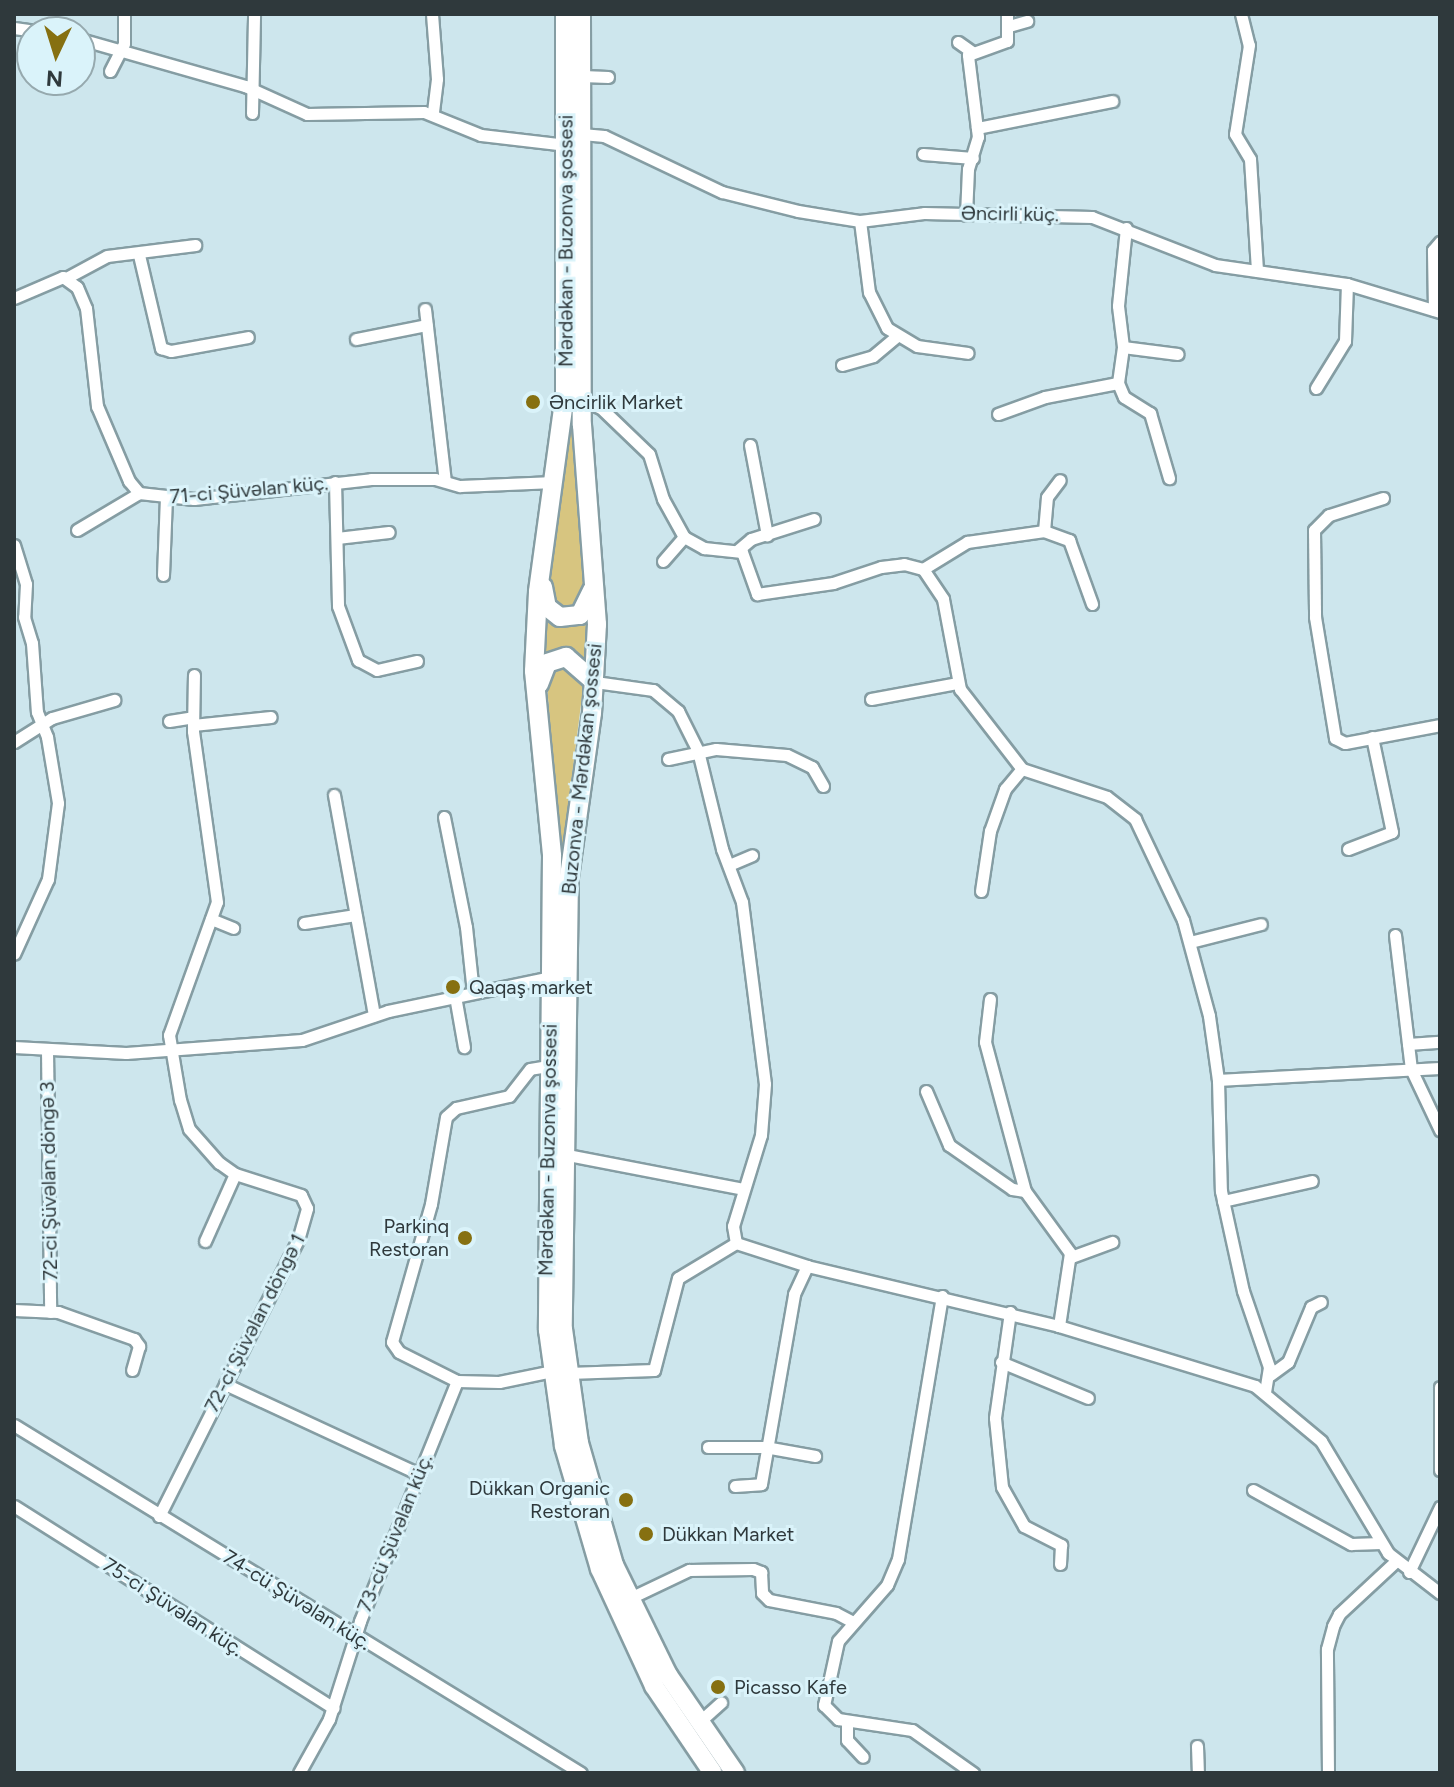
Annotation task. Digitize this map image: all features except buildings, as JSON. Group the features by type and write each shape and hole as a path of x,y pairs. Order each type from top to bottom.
{"main road":[{"name":"Mərdəkan - Buzonva şossesi","path":"565,14 565,394 535,628 536,709 552,856 545,1262 569,1470 600,1569 654,1686 713,1773"},
{"name":"Buzonva - Mərdəkan şossesi","path":"581,14 581,400 595,549 595,682 569,877 560,1372 587,1478 628,1599 698,1723 735,1773"},
{"path":"544,545 543,596 547,607 560,617 580,615 588,607 595,549"},
{"path":"536,709 543,669 555,659 576,661 595,682"}],"street":[{"path":"110,71 122,49 124,14"},
{"path":"252,113 255,91 254,14"},
{"path":"432,14 437,79 433,114"},
{"path":"1241,14 1249,45 1235,134 1250,159 1257,271"},
{"path":"971,51 1007,41 1008,20 1027,21"},
{"path":"958,42 971,51"},
{"path":"96,43 255,91 315,115 433,114 481,135 566,145"},
{"path":"966,215 977,128 967,61 971,51"},
{"path":"582,76 608,77"},
{"path":"977,128 1112,101"},
{"name":"Əncirli küç.","path":"582,134 604,136 734,196 860,221 924,213 1083,216 1126,228 1215,265 1347,284 1437,311"},
{"path":"923,154 973,158"},
{"path":"860,221 869,292 896,337 934,350 968,353"},
{"path":"1126,228 1118,306 1123,347 1118,383 1124,397 1150,413 1169,478"},
{"path":"1437,311 1433,250 1440,242"},
{"path":"14,298 68,277 98,259 195,245"},
{"path":"139,255 161,348 171,351 248,337"},
{"name":"71-ci Şüvəlan küç.","path":"68,277 86,308 97,406 129,481 139,493 166,498 335,482 445,481 460,486 554,482"},
{"path":"1316,388 1345,341 1347,284"},
{"path":"425,309 445,481"},
{"path":"356,339 427,325"},
{"path":"842,365 873,356 896,337"},
{"path":"1123,347 1178,354"},
{"path":"998,414 1045,397 1118,383"},
{"path":"581,400 601,408 649,454 661,493 684,537 704,548 738,550 767,535 814,519"},
{"path":"750,445 767,535"},
{"path":"1044,531 1047,497 1060,480"},
{"path":"335,482 338,606 358,660 377,670 417,661"},
{"path":"77,530 139,493"},
{"path":"163,575 166,498"},
{"path":"1383,498 1329,515 1314,530 1315,617 1335,738 1345,743 1440,725"},
{"path":"923,569 948,550 977,539 1044,531 1069,540 1092,604"},
{"path":"337,538 389,532"},
{"path":"663,561 684,537"},
{"path":"14,545 24,573 24,617 58,803 48,879 14,954"},
{"path":"738,550 745,557 753,592 762,596 833,583 881,567 904,564 923,569 943,599 957,683 1022,769 1107,797 1128,811 1153,851 1190,942 1209,1016 1218,1080 1223,1201 1243,1291 1270,1375 1265,1391"},
{"name":"72-ci Şüvəlan döngə 1","path":"159,1516 298,1240 307,1208 295,1192 235,1174 189,1129 171,1050 171,1023 217,902 193,721 194,675"},
{"path":"595,682 644,687 662,695 678,711 698,751 747,928 765,1071 761,1135 733,1226 736,1243"},
{"path":"871,699 957,683"},
{"path":"14,742 43,725 114,700"},
{"path":"169,721 271,717"},
{"path":"1348,849 1392,832 1372,737"},
{"path":"668,759 698,751 787,755 812,767 823,786"},
{"path":"981,891 990,831 1005,789 1022,769"},
{"path":"334,795 374,1015"},
{"path":"444,817 466,927 473,993"},
{"path":"729,865 752,855"},
{"path":"304,923 355,915"},
{"path":"211,919 233,928"},
{"path":"1190,942 1261,924"},
{"path":"1395,935 1411,1069 1440,1130"},
{"path":"14,1047 171,1050 302,1040 374,1015 551,977"},
{"path":"455,996 464,1047"},
{"path":"990,999 985,1042 1025,1191 1071,1257 1059,1326"},
{"path":"1408,1044 1440,1042"},
{"name":"72-ci Şüvəlan döngə 3","path":"47,1049 50,1312"},
{"path":"548,1066 530,1069 509,1096 456,1108 446,1117 431,1204 392,1342 399,1352 457,1381 499,1382 560,1372 654,1370 678,1278 736,1243 807,1266 1010,1312 1265,1391 1321,1441 1381,1543 1396,1561 1440,1593"},
{"path":"1218,1080 1439,1068"},
{"path":"926,1091 949,1145 1012,1189 1025,1191"},
{"path":"562,1154 743,1189"},
{"path":"205,1241 235,1174"},
{"path":"1223,1201 1312,1181"},
{"path":"1071,1257 1112,1242"},
{"path":"735,1486 759,1487 794,1294 807,1266"},
{"path":"942,1296 898,1559 887,1585 838,1641 824,1696 826,1710 847,1721 912,1730 973,1773"},
{"path":"1270,1375 1288,1362 1311,1307 1321,1302"},
{"path":"14,1310 50,1312 138,1342 132,1370"},
{"path":"1010,1312 995,1418 1002,1487 1024,1526 1061,1545 1060,1564"},
{"path":"1001,1362 1088,1398"},
{"name":"73-cü Şüvəlan küç.","path":"299,1773 333,1708 356,1636 457,1381"},
{"path":"225,1384 419,1474"},
{"path":"1440,1387 1440,1470"},
{"name":"74-cü Şüvəlan küç.","path":"14,1425 581,1773"},
{"path":"708,1447 765,1447 815,1456"},
{"path":"1253,1490 1351,1544 1381,1543"},
{"name":"75-ci Şüvəlan küç.","path":"14,1506 333,1708"},
{"path":"1409,1572 1440,1507"},
{"path":"1328,1773 1327,1649 1333,1626 1339,1614 1396,1561"},
{"path":"628,1599 689,1570 753,1569 761,1572 762,1593 769,1600 836,1613 853,1622"},
{"path":"698,1723 721,1702"},
{"path":"847,1721 847,1740 863,1757"},
{"path":"1197,1746 1198,1773"}],"shaded area":[{"path":"572,417 585,585 583,599 573,608 563,608 554,604 548,586"},
{"path":"543,610 591,612 589,663 571,651 550,652 541,660"},
{"path":"569,665 582,677 583,688 561,863 547,685 553,669"}],"place":[{"name":"Əncirlik Market","path":"533,402"},
{"name":"Qaqaş market","path":"453,987"},
{"name":"Parkinq Restoran","path":"465,1238"},
{"name":"Dükkan Organic Restoran","path":"626,1500"},
{"name":"Dükkan Market","path":"646,1534"},
{"name":"Picasso Kafe","path":"718,1687"}]}
